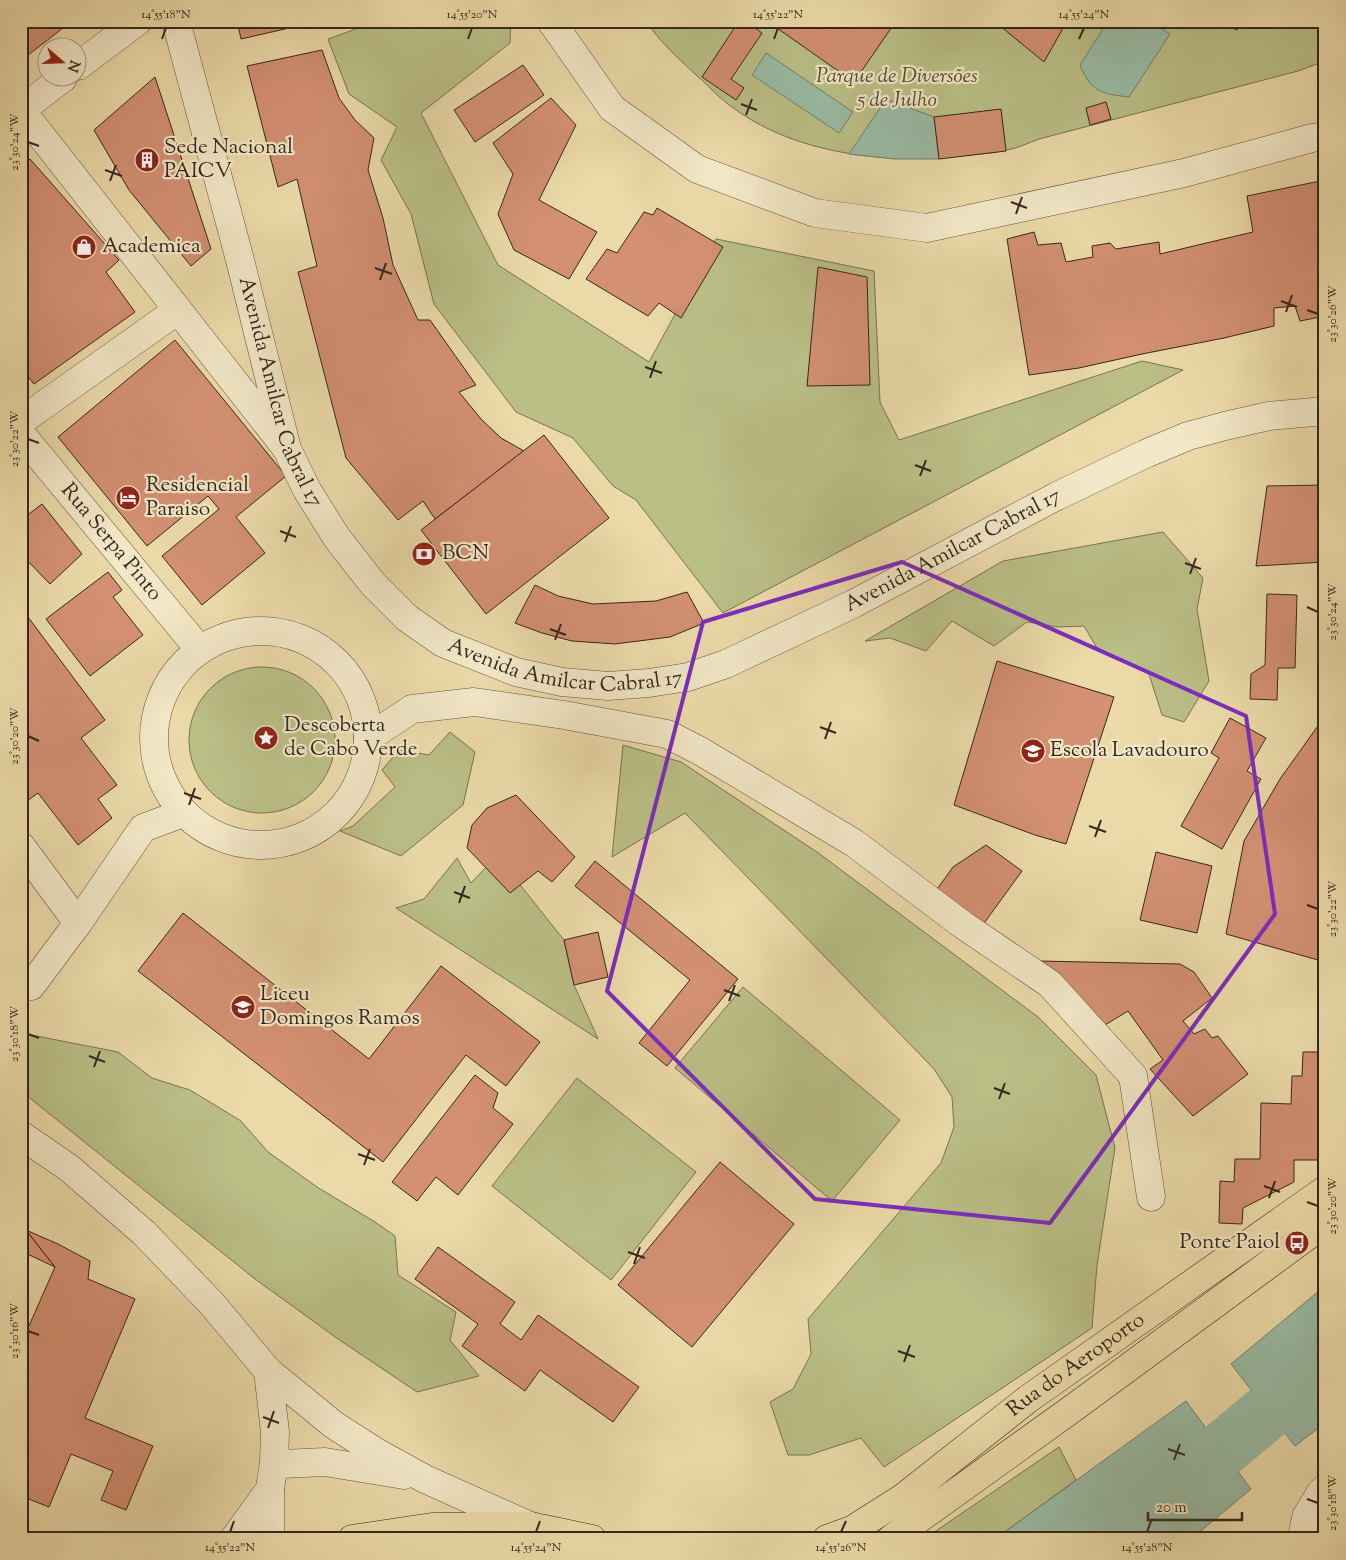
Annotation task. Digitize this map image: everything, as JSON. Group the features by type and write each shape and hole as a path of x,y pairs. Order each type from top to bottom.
{"main road":[{"name":"Rua do Aeroporto","path":"827,1539 852,1530 904,1497 1028,1399 1325,1190"},
{"name":"Rua do Aeroporto","path":"891,1539 1325,1224"},
{"path":"352,1539 432,1527 530,1526 592,1539"}],"street":[{"path":"88,58 138,21"},
{"name":"Avenida Amilcar Cabral 17","path":"176,21 240,260 287,449 308,490 337,538 373,584 407,618 443,643 516,672 562,682 608,686 649,684 688,677 726,664 853,604 1066,492 1145,454 1188,436 1269,416 1325,411"},
{"path":"551,21 612,108 697,169 815,212 927,228 1184,174 1325,136"},
{"path":"50,88 21,110 287,449"},
{"path":"21,420 178,310"},
{"name":"Rua Serpa Pinto","path":"21,434 200,650"},
{"path":"267,631 285,634 316,646 340,666 358,692 364,706 368,738 362,774 345,806 317,830 283,844 266,846 247,845 229,841 212,834 184,813 172,798 163,782 154,746 154,728 164,692 186,662 200,650 216,641 232,635 267,631"},
{"path":"368,738 412,709 474,702 564,715 666,734 700,751 854,843 964,925 1050,984 1133,1076 1151,1197"},
{"path":"21,980 31,986 78,924 143,828 184,813"},
{"path":"21,846 78,924"},
{"path":"21,1135 70,1168 144,1233 212,1304 268,1371 334,1425 376,1452 425,1479 530,1526"},
{"path":"268,1371 275,1432 274,1462 270,1489 270,1539"},
{"path":"274,1462 282,1464 325,1462 425,1479"},
{"path":"234,1539 270,1489"},
{"path":"1302,1539 1306,1517 1321,1492 1325,1489"}],"highlighted area":[{"path":"902,562 1246,716 1275,914 1050,1223 815,1199 607,991 703,622"}],"green space":[{"path":"378,21 511,21 510,43 421,113 498,265 649,362 716,239 874,271 880,402 899,440 1142,361 1183,370 723,613 636,500 613,486 573,438 516,412 434,304 411,214 381,160 397,127 349,94 328,39"},
{"name":"Parque de Diversões 5 de Julho","path":"646,21 1325,21 1325,61 1298,71 1039,139 1015,148 983,154 938,158 905,158 840,152 808,144 778,133 749,119 719,97 682,62"},
{"path":"1163,532 1203,578 1197,609 1209,681 1184,722 1162,715 1149,674 1097,648 1084,626 1058,627 1027,622 994,646 952,621 926,651 890,638 865,641 1003,561"},
{"path":"262,667 276,668 290,673 303,679 314,688 323,699 329,712 334,726 334,754 329,768 323,781 314,792 303,801 290,807 276,812 262,813 248,812 234,807 221,801 210,792 201,781 195,768 190,754 189,740 190,726 195,712 201,699 210,688 221,679 234,673 248,668"},
{"path":"450,732 475,752 463,805 401,856 340,831 353,826 395,787 382,770 399,750 429,755"},
{"path":"623,745 681,762 817,852 1038,1017 1096,1075 1115,1148 1097,1265 1092,1328 884,1467 861,1438 809,1455 788,1455 770,1402 793,1389 811,1354 808,1319 941,1163 954,1127 952,1097 934,1069 685,813 612,857"},
{"path":"457,858 471,883 492,861 517,881 564,940 574,985 598,1039 396,908 424,899"},
{"path":"743,987 900,1120 832,1201 675,1068"},
{"path":"21,1033 118,1052 152,1078 190,1090 241,1121 268,1152 317,1187 395,1236 398,1275 456,1312 450,1340 479,1376 417,1392 338,1339 255,1279 21,1091"},
{"path":"577,1078 696,1172 611,1280 492,1186"},
{"path":"1059,1447 1076,1480 995,1539 924,1539"}],"shaded area":[{"path":"1108,21 1150,21 1170,34 1129,97 1112,95 1098,90 1088,81 1080,65"},
{"path":"766,53 853,112 839,133 752,75"},
{"path":"886,99 934,117 939,159 894,159 849,154"},
{"path":"1325,1286 1325,1423 1295,1446 1231,1364"},
{"path":"1186,1401 1251,1489 1191,1539 995,1539"}],"building":[{"path":"21,21 72,21 50,38 38,38 38,47 23,59 21,57"},
{"path":"237,21 320,21 241,39"},
{"path":"739,21 745,21 762,33 731,79 744,88 736,100 702,77"},
{"path":"767,21 896,21 854,82"},
{"path":"994,21 1067,21 1044,62"},
{"path":"1234,21 1242,21 1237,30 1231,27"},
{"path":"322,50 339,98 355,120 374,138 368,170 383,218 393,265 418,320 430,320 476,385 459,392 481,419 501,438 524,451 435,519 423,501 398,520 346,458 298,272 317,266 297,179 278,187 247,66"},
{"path":"523,65 544,95 475,142 454,110"},
{"name":"Sede Nacional PAICV","path":"155,77 211,249 191,266 129,190 94,130"},
{"path":"551,98 576,125 539,200 597,232 569,279 514,250 498,214 513,174 493,143"},
{"path":"1106,102 1111,119 1090,125 1086,108"},
{"path":"1001,109 1006,151 939,159 934,117"},
{"path":"30,159 119,260 106,272 135,312 34,384 21,368 21,166"},
{"path":"1325,180 1325,316 1300,321 1295,306 1274,308 1274,326 1079,368 1029,375 1007,239 1034,232 1038,245 1061,243 1066,262 1093,257 1092,246 1110,243 1116,249 1159,242 1160,254 1253,232 1247,196"},
{"path":"657,208 723,247 681,318 659,303 648,316 586,279 607,249 617,253 644,212 653,215"},
{"path":"818,267 867,277 870,385 807,386"},
{"path":"175,340 286,476 236,517 265,553 202,605 162,556 219,509 208,496 147,546 58,437"},
{"path":"544,435 609,518 486,614 421,530"},
{"path":"1325,485 1325,562 1256,566 1267,486"},
{"path":"42,504 82,554 50,584 21,554 21,520"},
{"path":"108,572 122,590 113,597 143,635 90,676 46,619"},
{"path":"535,585 558,596 593,604 656,601 687,592 704,623 670,637 615,644 572,641 515,623"},
{"path":"1267,594 1297,595 1295,668 1278,668 1277,700 1250,699 1251,674 1265,665"},
{"path":"28,617 105,720 81,738 117,785 98,799 112,818 78,845 38,793 27,801 21,794 21,622"},
{"name":"Escola Lavadouro","path":"997,661 1114,697 1066,844 1035,835 954,805"},
{"path":"1325,716 1325,962 1226,934 1244,841 1280,779"},
{"path":"1230,718 1266,738 1247,771 1261,779 1222,849 1181,826 1219,758 1211,753"},
{"path":"516,795 575,857 552,882 538,871 510,893 467,848 472,825 487,808"},
{"path":"986,845 1022,871 982,926 935,892 953,867"},
{"path":"1156,852 1212,866 1197,933 1140,920"},
{"path":"595,861 738,979 667,1066 639,1043 690,980 575,886"},
{"name":"Liceu Domingos Ramos","path":"183,913 369,1059 441,966 540,1042 506,1086 466,1055 383,1162 138,971"},
{"path":"598,932 608,977 574,985 564,940"},
{"path":"1038,961 1180,964 1194,972 1212,998 1183,1021 1194,1034 1205,1029 1212,1038 1218,1036 1248,1074 1193,1116 1150,1069 1163,1060 1128,1011 1105,1025"},
{"path":"1303,1052 1325,1052 1325,1160 1294,1160 1294,1182 1243,1208 1242,1224 1219,1223 1220,1181 1234,1182 1235,1159 1260,1159 1261,1103 1291,1104 1292,1076 1302,1076"},
{"path":"475,1075 498,1093 493,1108 513,1124 458,1195 436,1177 417,1201 392,1182"},
{"path":"720,1162 794,1224 692,1347 618,1285"},
{"path":"21,1228 26,1230 55,1267 21,1251"},
{"path":"26,1230 90,1261 88,1279 135,1299 85,1418 153,1446 126,1510 101,1500 113,1471 71,1454 49,1507 21,1496 21,1344 55,1267"},
{"path":"438,1247 515,1302 500,1324 521,1340 538,1315 639,1387 613,1422 540,1370 525,1391 462,1346 478,1324 415,1279"}],"waterway":[{"path":"1115,1539 1325,1364"}],"place":[{"name":"Sede Nacional PAICV","path":"147,160"},
{"name":"Academica","path":"84,247"},
{"name":"Residencial Paraiso","path":"128,498"},
{"name":"BCN","path":"424,554"},
{"name":"Descoberta de Cabo Verde","path":"266,738"},
{"name":"Escola Lavadouro","path":"1033,751"},
{"name":"Liceu Domingos Ramos","path":"243,1007"},
{"name":"Ponte Paiol","path":"1297,1243"}]}
